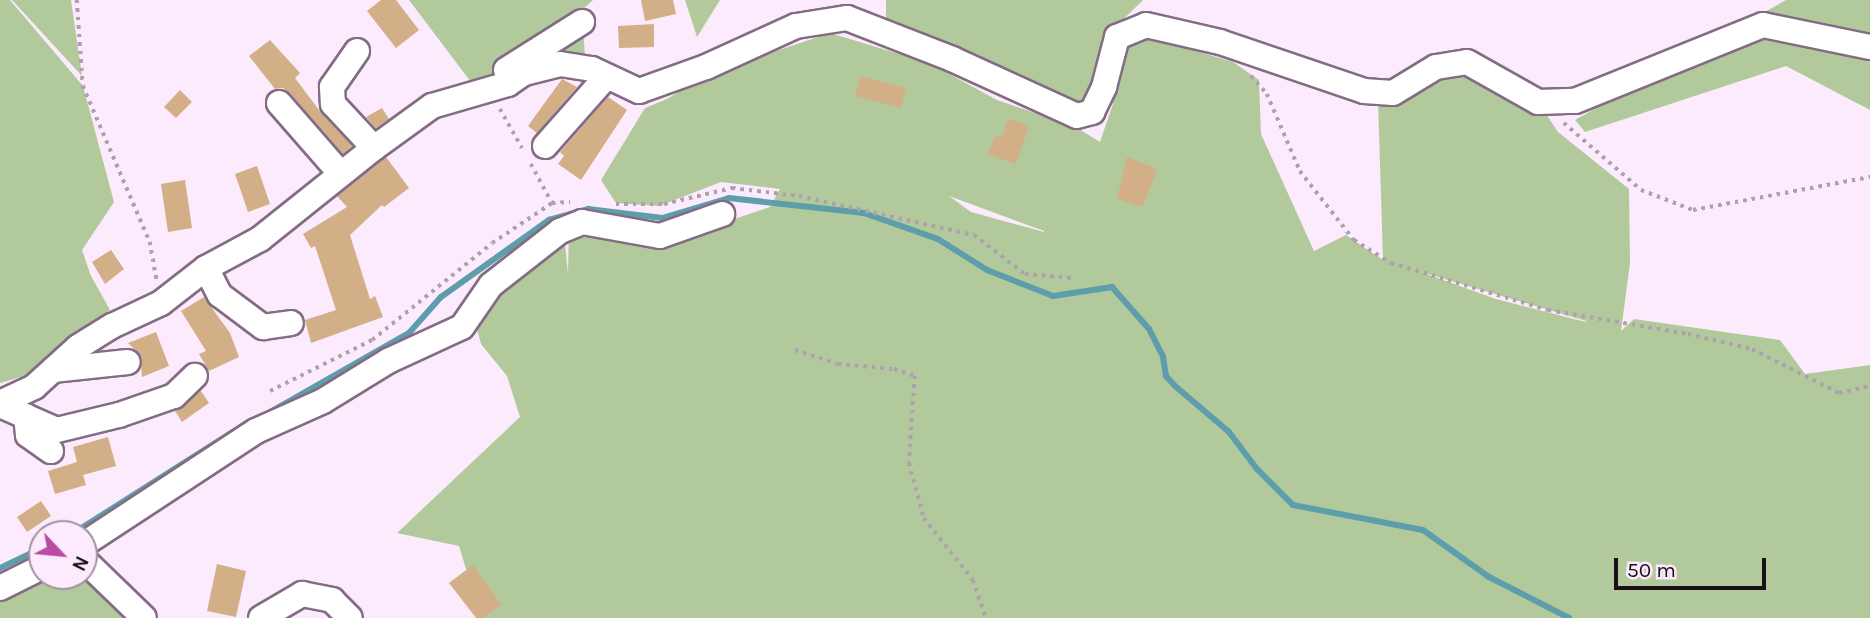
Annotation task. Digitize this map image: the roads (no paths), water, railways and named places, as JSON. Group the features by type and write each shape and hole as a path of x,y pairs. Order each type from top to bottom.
{"street":[{"path":"0,404 34,387 78,347 112,326 161,303 206,268 260,239 374,148 432,106 508,84 524,73 560,64 592,69 639,91 706,67 796,26 847,18 952,59 1077,116 1092,112 1104,88 1117,37 1146,24 1220,42 1364,91 1393,93 1436,67 1467,62 1538,102 1575,101 1763,25 1870,47"},
{"path":"479,91 582,22"},
{"path":"357,51 332,87 333,104 374,148"},
{"path":"545,146 606,76"},
{"path":"279,103 341,174"},
{"path":"98,535 256,431 323,401 388,361 462,327 491,285 560,231 582,222 660,236 722,214"},
{"path":"206,268 220,295 263,327 291,323"},
{"path":"53,370 128,362"},
{"path":"0,404 57,430 119,415 174,396 195,376"},
{"path":"26,416 28,435 51,452"},
{"path":"0,588 28,574"},
{"path":"98,574 144,618"},
{"path":"261,618 302,594 332,600 350,618"}],"waterway":[{"path":"270,412 409,333 441,297 549,220 588,209 662,218 729,198 864,213 938,239 987,270 1053,296 1112,287 1149,329 1163,357 1166,376 1229,432 1257,469 1293,505 1423,530 1489,577 1569,618"},
{"path":"94,520 247,423"},
{"path":"0,568 28,555"}]}
